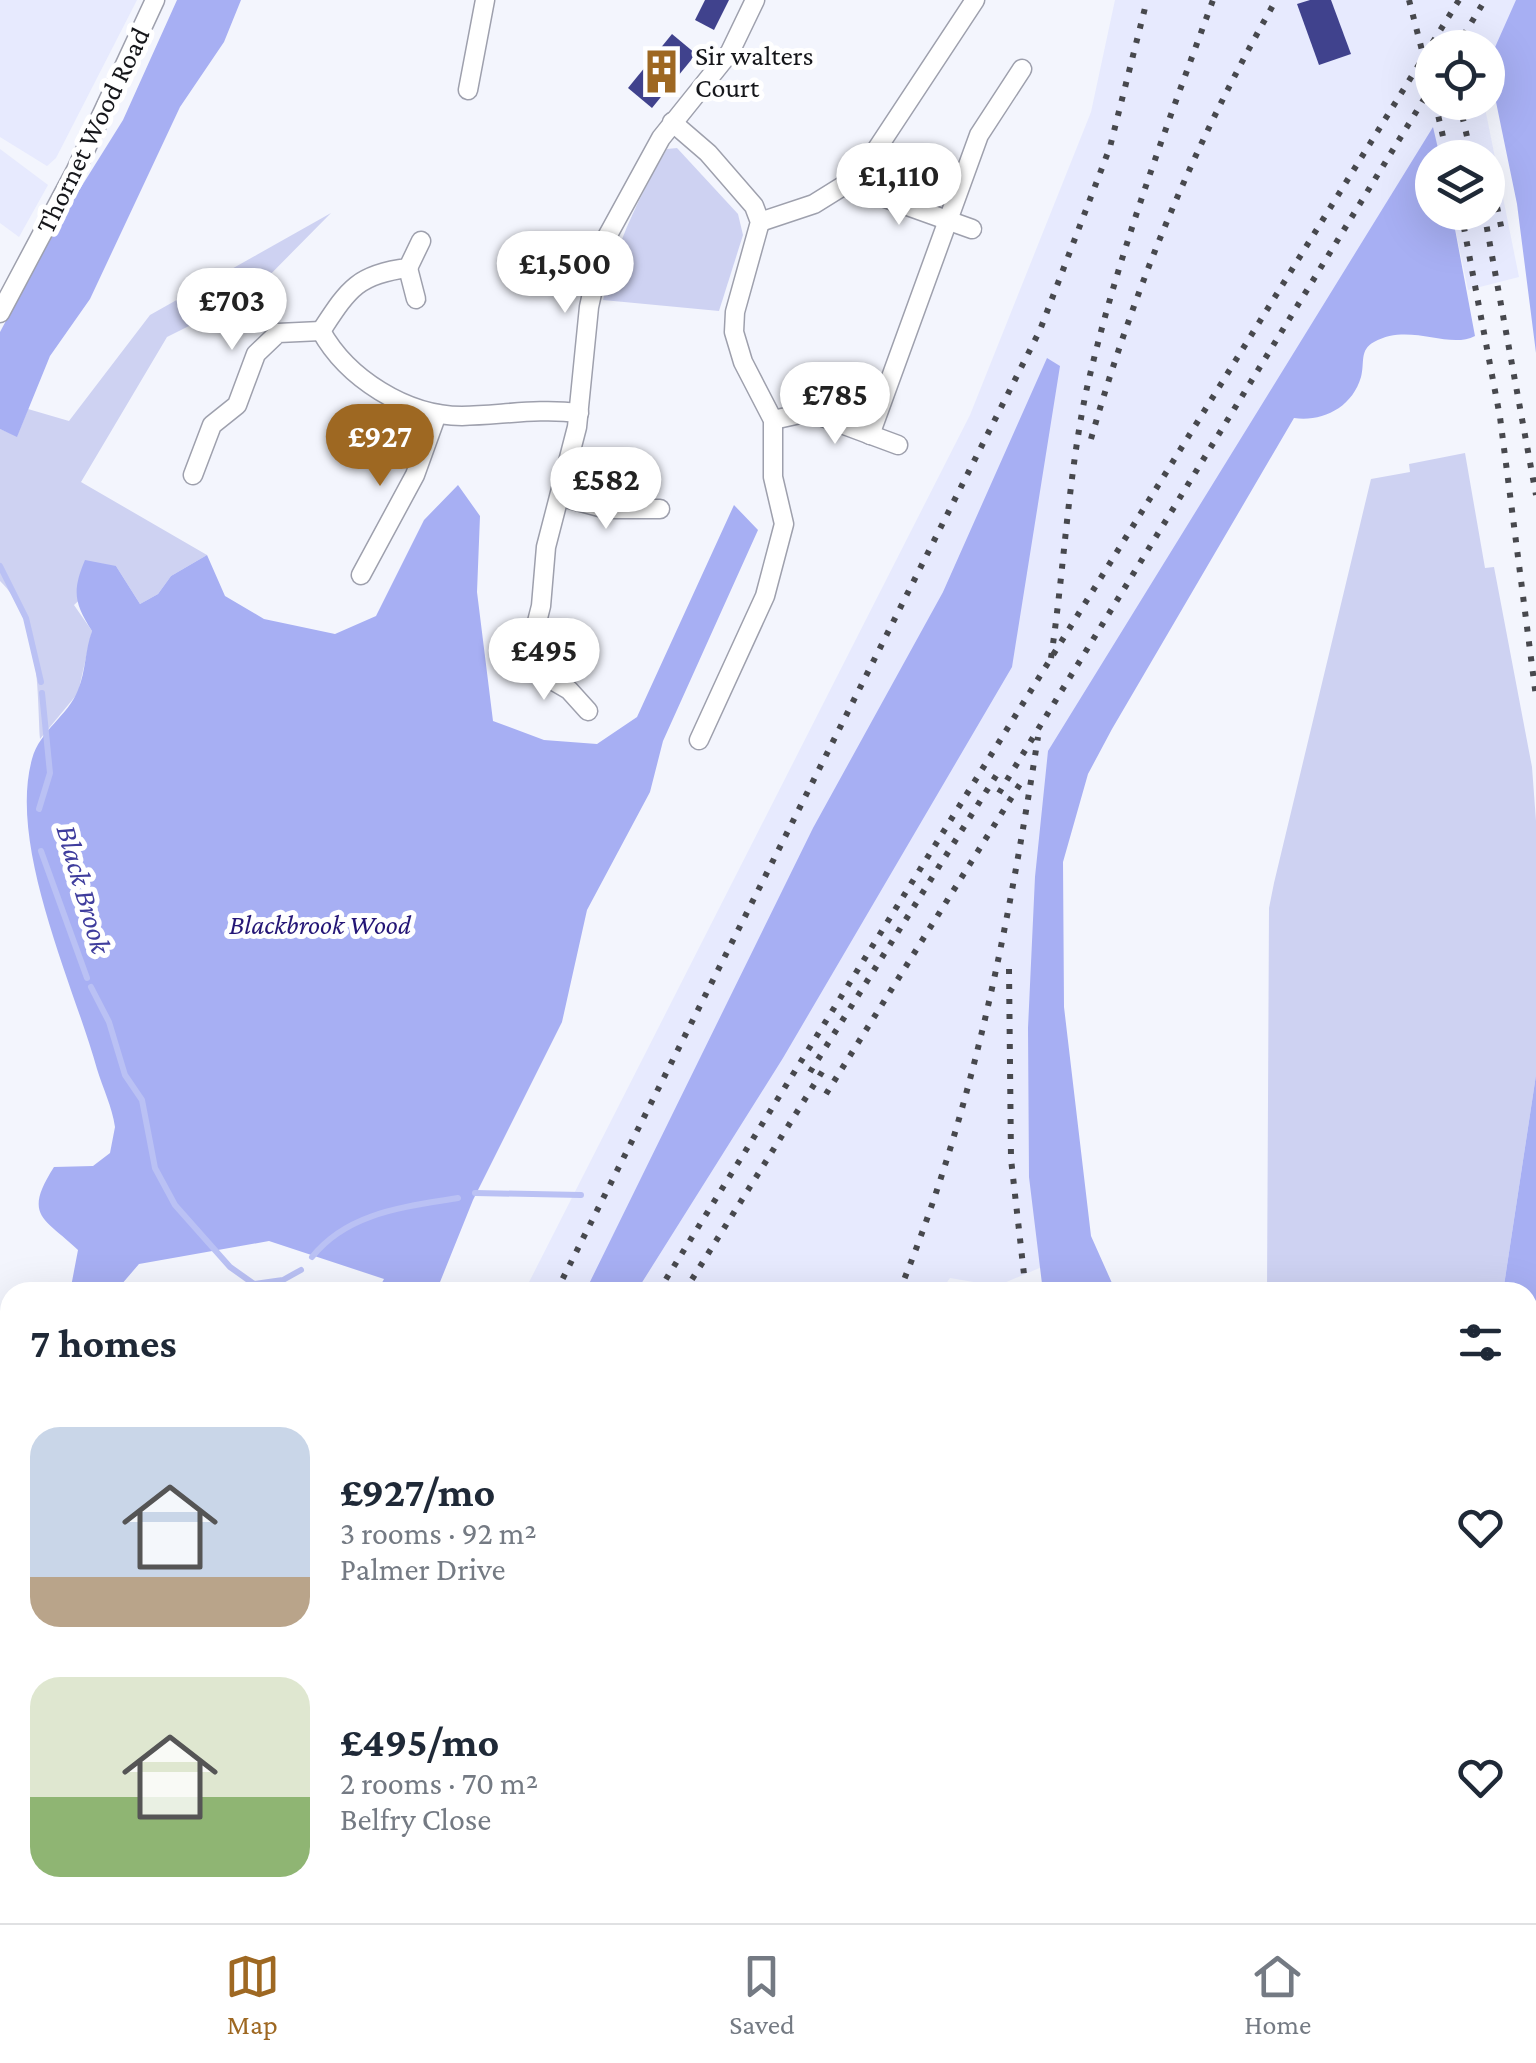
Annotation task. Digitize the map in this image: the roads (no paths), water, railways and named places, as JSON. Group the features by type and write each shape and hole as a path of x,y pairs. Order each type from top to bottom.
{"street":[{"name":"Thornet Wood Road","path":"0,313 76,170 155,0"},
{"path":"468,90 485,0"},
{"path":"588,711 569,690 526,665 541,606 546,547 562,496 579,413 595,268 620,206 672,122 730,52 755,0"},
{"path":"760,222 814,204 858,176 975,0"},
{"path":"870,435 978,135 1022,70"},
{"path":"672,122 708,153 754,206 760,222 734,320 742,362 773,420 773,477 784,524 764,596 699,740"},
{"path":"858,176 877,195 972,228"},
{"path":"416,300 408,268 420,241"},
{"path":"531,259 595,268"},
{"path":"321,331 346,292 372,272 408,268"},
{"path":"321,331 335,357 358,379 437,414 546,409 579,413"},
{"path":"193,475 212,425 237,405 256,354 278,333 321,331"},
{"path":"773,420 810,412 898,444"},
{"path":"361,575 415,475 437,414"},
{"path":"562,496 607,508 660,509"}],"waterway":[{"name":"Black Brook","path":"0,566 26,618 41,682"},
{"name":"Black Brook","path":"39,809 50,773 42,693"},
{"name":"Black Brook","path":"41,851 87,978"},
{"name":"Black Brook","path":"91,987 109,1022 125,1075 142,1100 155,1168 175,1205 230,1267 251,1282"},
{"name":"Black Brook","path":"475,1193 581,1195"},
{"name":"Black Brook","path":"312,1257 326,1242 360,1221 398,1209 458,1198"},
{"name":"Black Brook","path":"268,1282 283,1280 301,1270"}],"railway":[{"path":"561,1282 1040,330 1110,147 1147,0"},
{"path":"1051,658 1075,458 1098,342 1143,194 1213,0"},
{"path":"1091,439 1127,325 1170,214 1220,106 1276,0"},
{"path":"1409,0 1417,30"},
{"path":"664,1282 1459,0"},
{"path":"1467,30 1485,0"},
{"path":"999,793 1415,114"},
{"path":"1439,120 1444,140"},
{"path":"1463,120 1468,140"},
{"path":"1464,230 1500,417 1536,697"},
{"path":"1487,230 1536,495"},
{"path":"903,1282 968,1088 1014,879 1038,737"},
{"path":"810,1072 999,771"},
{"path":"826,1094 1020,784"},
{"path":"1009,969 1011,1159 1025,1282"},
{"path":"690,1282 827,1064"}],"place":[{"name":"Sir walters Court","path":"662,71"}],"park label":[{"name":"Blackbrook Wood","path":"320,924"}]}
